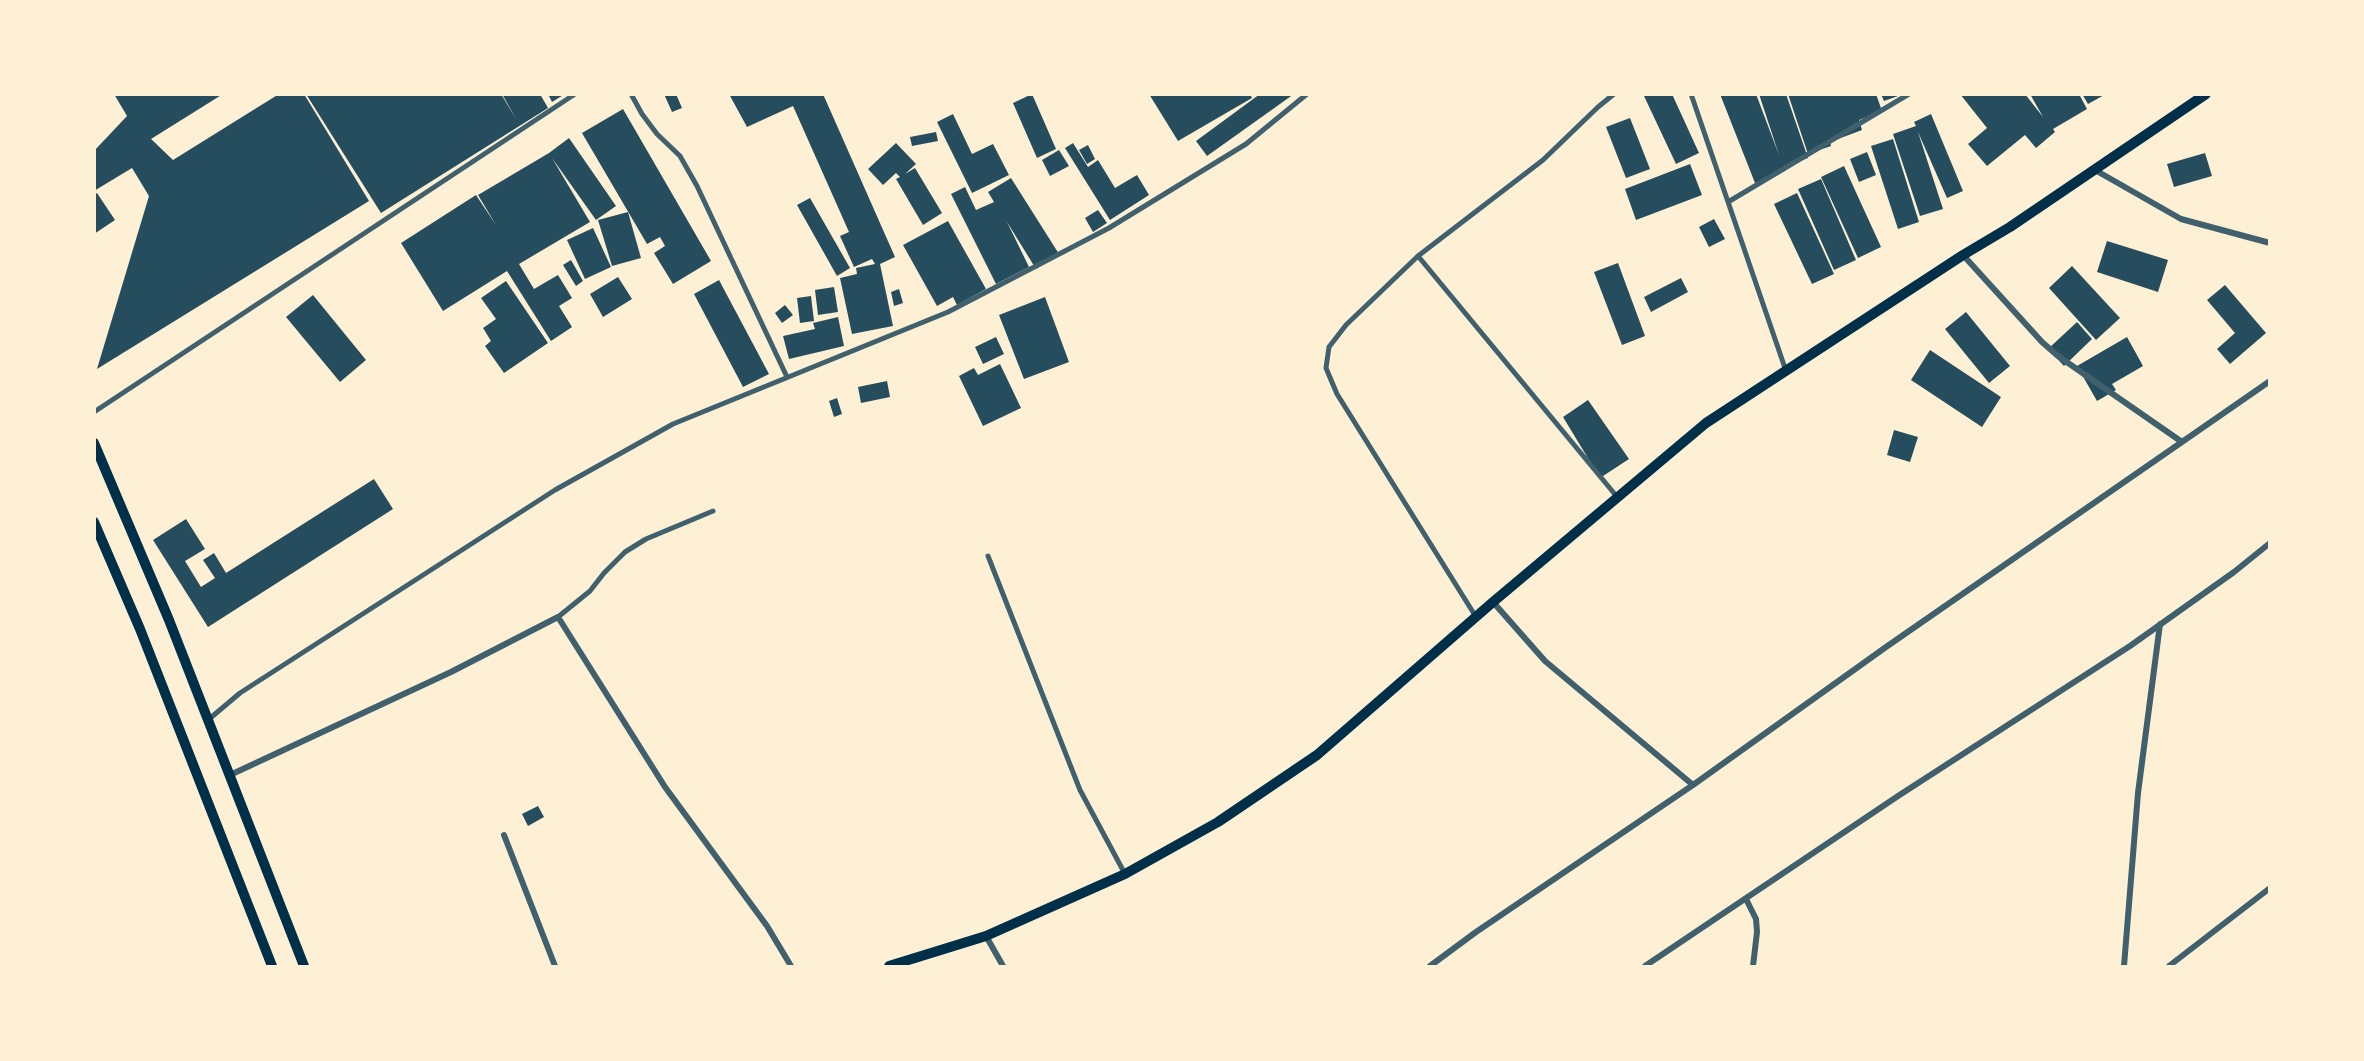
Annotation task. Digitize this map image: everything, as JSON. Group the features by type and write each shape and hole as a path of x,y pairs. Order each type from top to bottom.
{"main road":[{"path":"888,966 986,936 1125,874 1218,822 1317,755 1493,602 1706,423 1963,255 2010,227 2206,94"},
{"path":"94,443 208,720 304,966"},
{"path":"94,522 140,629 272,966"}],"street":[{"path":"94,412 575,94"},
{"path":"631,94 642,114 680,156 697,186 787,377"},
{"path":"208,720 240,693 555,490 673,424 948,312 1109,228 1246,144 1307,94"},
{"path":"1477,617 1337,394 1326,368 1329,347 1346,325 1418,256 1543,160 1614,94"},
{"path":"1691,94 1786,371"},
{"path":"1728,202 1909,94"},
{"path":"2095,170 2181,219 2270,243"},
{"path":"1963,255 2042,342 2058,356 2182,442"},
{"path":"1418,256 1618,498"},
{"path":"1430,966 2270,381"},
{"path":"230,775 451,672 558,617 590,591 625,552 646,539 713,511"},
{"path":"1645,966 2160,624 2234,572 2269,543"},
{"path":"988,556 1080,790 1125,874"},
{"path":"1493,602 1545,661 1693,785"},
{"path":"558,617 664,788 767,926 791,966"},
{"path":"2124,966 2138,793 2160,624"},
{"path":"504,835 555,966"},
{"path":"2169,966 2270,888"},
{"path":"1746,899 1756,919 1757,932 1753,966"},
{"path":"986,936 1003,966"}],"building":[{"path":"114,94 223,94 151,139 173,160 279,94 304,94 369,201 97,369 149,196 132,168 94,191 94,151 127,116"},
{"path":"306,94 501,94 516,119 502,94 540,94 548,108 381,213"},
{"path":"548,94 565,94 552,102"},
{"path":"664,94 676,94 682,108 672,112"},
{"path":"729,94 823,94 895,257 880,264 893,326 852,334 840,278 857,274 856,268 875,264 872,259 854,267 840,236 849,232 793,106 747,127"},
{"path":"1032,94 1056,149 1037,158 1013,103"},
{"path":"1149,94 1250,94 1252,98 1178,141"},
{"path":"1260,94 1294,94 1207,156 1196,141"},
{"path":"1672,94 1699,153 1676,164 1644,96"},
{"path":"1720,94 1756,94 1779,155 1759,94 1786,94 1808,158 1784,167 1785,171 1755,183"},
{"path":"1788,94 1876,94 1882,111 1859,120 1862,130 1830,142 1831,146 1808,154"},
{"path":"1881,94 1901,94 1901,95 1884,101"},
{"path":"1960,94 2025,94 2043,117 2030,94 2079,94 2087,109 2053,129 2055,132 2036,148 2025,135 1987,166 1968,144 1987,128"},
{"path":"2082,94 2106,94 2088,104"},
{"path":"623,109 711,261 673,284 654,253 665,246 660,237 647,244 582,133"},
{"path":"953,114 972,154 993,144 1009,175 972,193 937,122"},
{"path":"1931,114 1963,191 1947,198 1918,132 1943,209 1920,216 1893,134 1916,126 1914,122"},
{"path":"1630,118 1650,169 1626,178 1606,127"},
{"path":"936,132 938,141 912,146 910,137"},
{"path":"569,138 616,206 596,220 552,158 590,222 519,264 534,289 558,275 572,298 559,306 572,327 551,341 507,271 443,311 401,243 476,195 496,225 478,195 549,153"},
{"path":"1893,139 1919,222 1898,229 1871,146"},
{"path":"896,143 916,164 905,174 915,168 942,213 923,225 896,179 900,177 896,173 883,185 868,169"},
{"path":"1073,143 1088,167 1098,160 1115,188 1137,175 1149,195 1110,220 1065,148"},
{"path":"1088,145 1095,159 1087,164 1079,150"},
{"path":"1059,150 1069,166 1050,176 1042,160"},
{"path":"1867,152 1876,175 1859,182 1850,159"},
{"path":"2205,153 2212,176 2174,187 2167,164"},
{"path":"1690,164 1702,195 1636,220 1625,189"},
{"path":"1844,166 1881,247 1858,258 1821,177"},
{"path":"1011,178 1059,254 1036,269 1007,222 1029,267 996,284 951,194 965,187 976,210 994,202 988,192"},
{"path":"1821,179 1856,260 1834,270 1798,189"},
{"path":"97,193 115,220 94,234 94,195"},
{"path":"1797,193 1834,274 1812,284 1774,204"},
{"path":"810,198 850,268 837,276 797,205"},
{"path":"1098,210 1107,223 1093,232 1085,218"},
{"path":"628,212 641,258 612,266 598,220"},
{"path":"1714,219 1725,239 1709,247 1699,227"},
{"path":"948,221 986,289 957,305 953,297 937,306 903,245"},
{"path":"593,228 611,267 585,279 567,240"},
{"path":"2107,241 2168,260 2158,292 2097,272"},
{"path":"571,260 583,281 576,286 563,265"},
{"path":"1618,263 1645,336 1622,345 1594,272"},
{"path":"2072,266 2120,318 2096,340 2049,288"},
{"path":"618,277 632,299 603,317 590,294"},
{"path":"1681,278 1688,292 1651,312 1644,297"},
{"path":"719,280 769,374 743,387 694,294"},
{"path":"506,281 548,343 504,373 485,346 491,341 483,328 496,319 481,298"},
{"path":"2225,285 2266,333 2230,364 2217,349 2235,333 2207,300"},
{"path":"834,287 838,312 818,315 815,290"},
{"path":"899,289 903,303 894,306 891,292"},
{"path":"313,295 366,360 340,382 286,317"},
{"path":"811,296 814,321 800,323 797,298"},
{"path":"1045,297 1069,362 1024,379 999,315"},
{"path":"785,305 793,315 782,323 775,313"},
{"path":"1966,312 2010,366 1989,383 1945,329"},
{"path":"838,317 844,346 789,359 783,336 815,329 813,323"},
{"path":"2077,322 2092,339 2064,366 2048,349"},
{"path":"996,337 1004,354 983,364 975,347"},
{"path":"2127,337 2143,366 2112,384 2116,390 2097,401 2077,366"},
{"path":"1930,350 2001,397 1982,427 1911,380"},
{"path":"1000,364 1021,408 983,426 959,376 974,368 978,375"},
{"path":"887,381 890,397 861,403 858,387"},
{"path":"837,398 842,414 834,417 829,401"},
{"path":"1588,400 1629,459 1600,478 1563,417"},
{"path":"1894,430 1918,437 1910,462 1887,455"},
{"path":"374,479 393,509 208,627 153,540 186,519 205,549 185,561 201,587 215,578 203,560 214,553 226,573"},
{"path":"538,806 544,817 528,826 522,814"}]}
